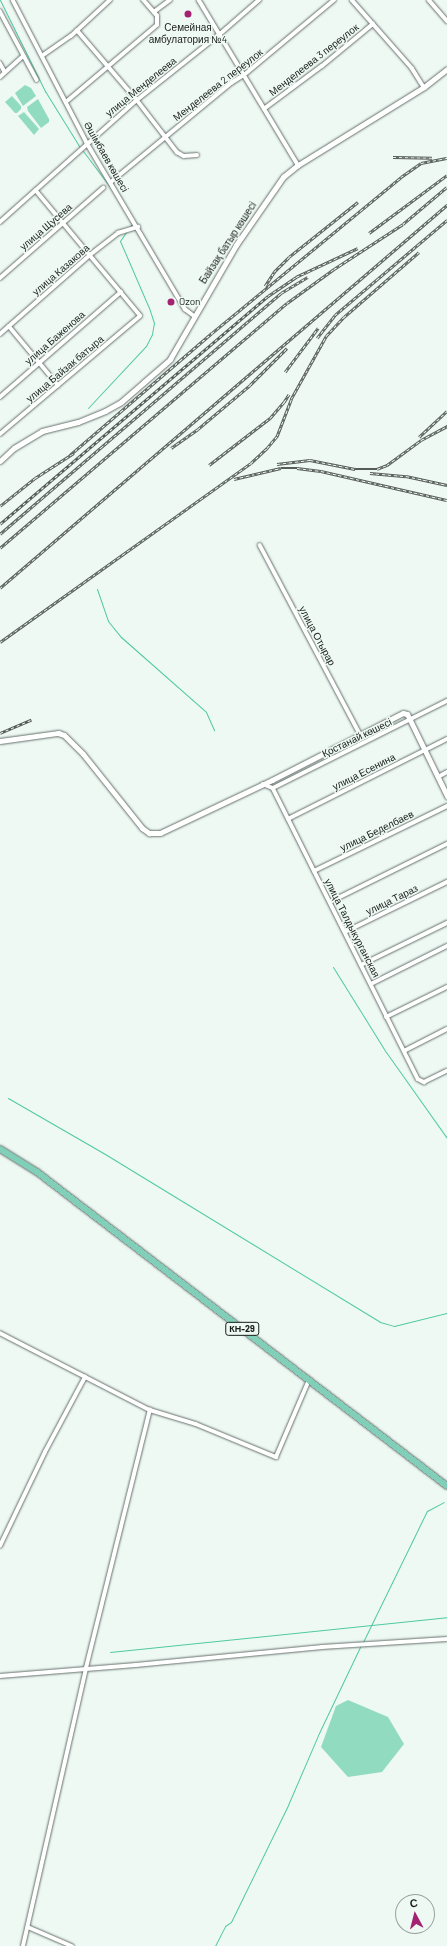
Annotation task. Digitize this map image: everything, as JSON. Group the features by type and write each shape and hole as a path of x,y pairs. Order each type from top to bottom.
{"main road":[{"name":"Байзақ батыр көшесі","path":"0,461 14,448 42,431 78,422 121,402 170,359 193,315 236,245 283,177 298,165 424,88 447,69"},
{"path":"0,741 58,733 64,735 82,754 142,828 152,833 160,833 263,784 400,714 407,714 447,796"},
{"name":"КН-29","path":"0,1149 37,1172 447,1486"}],"street":[{"path":"13,2 18,0"},
{"path":"42,56 77,30 110,0"},
{"path":"66,102 157,25 158,21 154,12 143,0"},
{"path":"154,12 170,0"},
{"path":"199,0 298,165"},
{"name":"улица Менделеева","path":"0,222 136,100 220,34 258,0"},
{"name":"Менделеева 2 переулок","path":"111,182 334,0"},
{"path":"352,0 412,68 424,88"},
{"path":"429,0 447,21"},
{"name":"Әшімбаев көшесі","path":"13,2 87,143 138,227 185,309 193,315"},
{"path":"0,10 37,80"},
{"name":"Менделеева 3 переулок","path":"264,109 322,66 373,24"},
{"path":"77,30 136,100 177,152 184,156 197,155"},
{"path":"0,77 23,56"},
{"path":"0,62 5,72"},
{"name":"улица Щусева","path":"0,278 103,188"},
{"path":"36,191 121,292"},
{"name":"улица Казакова","path":"0,334 90,255 118,233 138,227"},
{"name":"улица Байзак батыра","path":"0,434 140,316 121,292"},
{"name":"улица Баженова","path":"0,397 121,292"},
{"path":"9,326 58,385"},
{"name":"улица Отырар","path":"260,545 360,734"},
{"name":"Қостанай көшесі","path":"273,788 447,700"},
{"name":"улица Есенина","path":"288,819 447,739"},
{"path":"438,777 447,772"},
{"path":"263,784 273,788"},
{"name":"улица Талдыкурганская","path":"273,788 418,1079 424,1082 447,1071"},
{"name":"улица Беделбаев","path":"314,871 447,806"},
{"path":"330,902 447,844"},
{"name":"улица Тараз","path":"345,932 447,882"},
{"path":"361,965 447,923"},
{"path":"371,984 447,946"},
{"path":"386,1017 447,987"},
{"path":"404,1051 447,1028"},
{"path":"0,1333 150,1410 196,1424 276,1457 309,1380"},
{"path":"0,1546 45,1452 85,1377"},
{"path":"23,1946 86,1668 150,1410"},
{"path":"0,1676 447,1638"},
{"path":"28,1927 72,1946"}],"green space":[{"path":"25,85 31,88 36,96 23,106 15,93"},
{"path":"12,96 21,106 21,109 17,113 15,113 5,102"},
{"path":"38,99 49,119 49,122 41,128 28,111 27,107"},
{"path":"24,112 39,129 34,135 18,116"},
{"path":"348,1700 388,1717 404,1744 382,1772 348,1777 321,1747 336,1706"}],"waterway":[{"path":"0,0 45,91 81,149"},
{"path":"83,151 114,192"},
{"path":"129,228 132,224 130,218"},
{"path":"88,408 146,346 152,334 154,323 149,308 120,241 126,232"},
{"path":"97,589 108,621 121,637 206,712 214,730"},
{"path":"333,967 386,1052 447,1138"},
{"path":"8,1098 105,1154 380,1322 394,1326 447,1313"},
{"path":"363,1642 427,1511 444,1502"},
{"path":"110,1652 447,1617"},
{"path":"215,1946 225,1926 231,1922 288,1805 319,1733 361,1645"}],"railway":[{"path":"393,157 432,158"},
{"path":"70,455 212,333 401,177 421,163 447,158"},
{"path":"369,233 447,175"},
{"path":"0,548 287,303 334,269 403,224 447,187"},
{"path":"265,286 274,272 289,257 358,202"},
{"path":"0,588 447,205"},
{"path":"317,338 335,315 447,220"},
{"path":"0,524 268,296 296,277 358,248"},
{"path":"0,642 251,463 277,436 291,399 326,336 344,317 419,252"},
{"path":"0,534 281,293 308,277"},
{"path":"285,372 318,328"},
{"path":"171,448 198,429 250,385 287,348"},
{"path":"209,465 270,418 289,394"},
{"path":"419,437 447,411"},
{"path":"277,464 310,460 355,469 377,469 387,465 421,440 447,426"},
{"path":"0,506 35,478 74,453"},
{"path":"234,479 281,468 297,468 321,471 447,500"},
{"path":"370,473 406,476 447,485"},
{"path":"0,733 31,720"}],"place":[{"name":"Семейная амбулатория №4","path":"188,14"},
{"name":"Ozon","path":"171,302"}]}
